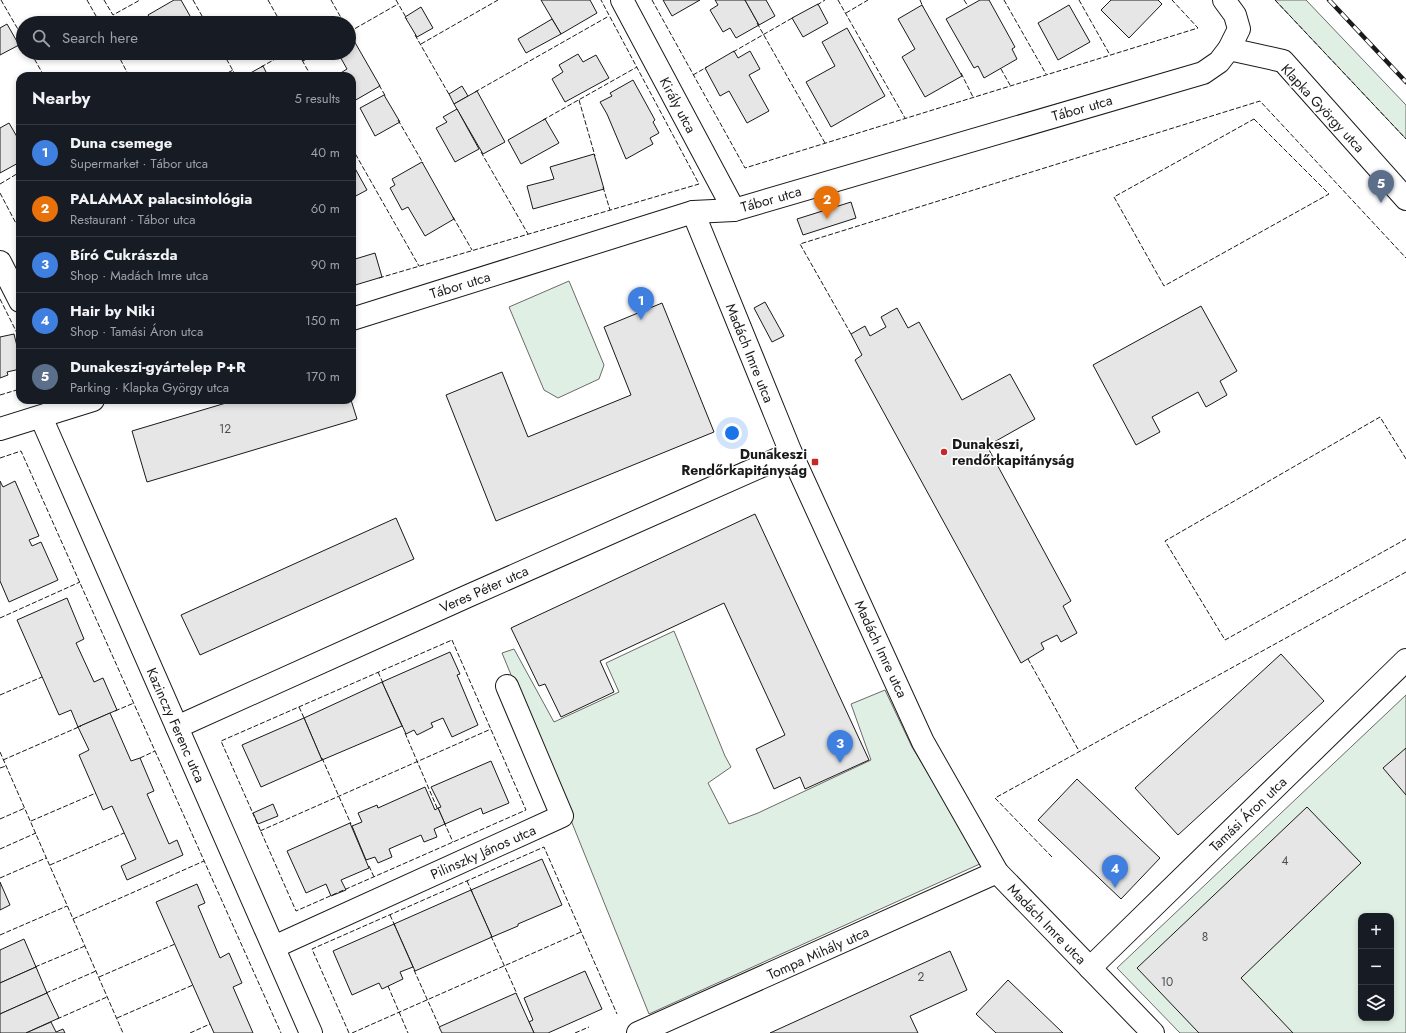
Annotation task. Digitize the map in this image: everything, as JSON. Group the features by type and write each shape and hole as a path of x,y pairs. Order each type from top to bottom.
{"street":[{"name":"Király utca","path":"622,0 734,210"},
{"path":"1224,0 1235,15 1239,29 1229,50"},
{"name":"Tábor utca","path":"356,318 692,212 734,210 1203,73 1219,62 1229,50"},
{"name":"Klapka György utca","path":"1229,50 1283,61 1406,198"},
{"name":"Madách Imre utca","path":"692,212 791,453 923,742 997,872 1153,1033"},
{"path":"0,262 16,294"},
{"path":"0,429 41,417 74,404"},
{"name":"Kazinczy Ferenc utca","path":"41,417 311,1033"},
{"name":"Veres Péter utca","path":"177,727 791,453"},
{"name":"Tamási Áron utca","path":"1090,968 1406,660"},
{"name":"Pilinszky János utca","path":"274,947 562,816 506,686"},
{"name":"Tompa Mihály utca","path":"638,1033 997,872"}],"green space":[{"path":"1275,0 1306,0 1406,105 1406,139"},
{"path":"569,281 604,365 599,379 558,398 544,390 509,307"},
{"path":"674,631 725,756 731,767 708,783 729,824 758,813 871,760 851,704 885,690 912,747 982,863 649,1014 502,653 514,649 554,722 619,692 606,663"},
{"path":"1406,695 1406,1033 1180,1033 1117,968"}],"building":[{"path":"174,0 181,0 190,16 149,16"},
{"path":"541,0 590,0 597,13 561,34"},
{"path":"663,0 700,0 672,16"},
{"path":"715,0 745,0 759,25 736,38 730,28 723,32 710,10 718,5"},
{"path":"745,0 766,0 775,16 759,25"},
{"path":"980,0 989,0 1015,47 1012,49 1017,59 984,78 978,66 974,68 946,19"},
{"path":"1111,0 1158,0 1162,4 1129,38 1101,10"},
{"path":"818,4 828,23 803,37 792,18"},
{"path":"922,5 962,76 925,97 902,57 915,49 898,19"},
{"path":"1069,5 1090,42 1058,60 1038,23"},
{"path":"421,7 433,28 417,37 405,17"},
{"path":"552,19 561,34 526,53 518,39"},
{"path":"7,24 16,40 16,47 0,55 0,28"},
{"path":"847,28 885,96 831,127 806,82 835,66 822,42"},
{"path":"356,44 380,86 356,100 356,72 342,72 347,69 342,60 356,60"},
{"path":"734,51 738,58 750,51 760,69 749,75 769,111 747,123 729,91 720,96 705,68"},
{"path":"578,54 583,62 596,55 609,78 565,102 552,79 563,72 559,65"},
{"path":"263,66 266,72 252,72"},
{"path":"633,80 655,120 653,122 659,133 650,138 653,144 626,159 607,114 600,102 612,96 610,93"},
{"path":"462,86 468,96 454,104 449,94"},
{"path":"477,91 505,142 483,154 454,104"},
{"path":"384,95 400,122 375,136 360,108"},
{"path":"457,109 479,149 455,162 436,128 447,122 443,117"},
{"path":"545,119 559,143 521,164 508,140"},
{"path":"9,123 16,135 16,164 0,173 0,128"},
{"path":"594,154 604,189 533,209 527,186 554,179 550,167"},
{"path":"422,162 454,219 425,236 408,207 402,210 390,188 395,185 392,179"},
{"path":"356,170 367,190 356,196"},
{"path":"851,202 856,218 803,235 797,219"},
{"path":"375,253 382,277 356,285 356,259"},
{"path":"765,302 784,336 772,342 754,308"},
{"path":"662,303 714,432 496,521 446,395 502,372 528,437 631,395 604,327"},
{"path":"1201,306 1237,371 1220,381 1227,395 1206,407 1198,392 1152,417 1160,432 1136,445 1093,365"},
{"path":"897,308 908,328 919,322 962,400 1010,374 1035,419 987,446 1071,601 1063,606 1077,633 1061,642 1057,635 1041,643 1044,649 1021,663 855,360 862,355 851,334 865,326 870,336 886,327 881,317"},
{"path":"14,334 16,342 16,370 7,372 8,375 0,378 0,337"},
{"path":"223,404 352,404 357,419 147,482 132,431"},
{"path":"0,481 3,487 15,481 39,536 29,540 32,546 41,542 58,580 9,602 0,581"},
{"path":"755,514 869,760 805,789 800,777 774,789 756,749 785,735 724,603 600,661 614,692 561,717 545,684 539,686 511,628"},
{"path":"396,518 414,559 200,655 181,615"},
{"path":"67,598 84,639 76,643 94,682 103,678 117,710 78,727 71,710 59,715 17,620"},
{"path":"450,652 460,674 457,675 478,725 452,737 443,718 431,723 433,727 417,735 414,730 406,734 382,682"},
{"path":"1281,654 1324,701 1178,835 1135,788"},
{"path":"382,682 402,726 322,760 304,718"},
{"path":"110,713 131,761 140,758 154,791 147,794 169,844 177,840 183,855 127,880 121,866 136,859 112,806 103,810 79,755 89,750 78,727"},
{"path":"304,718 322,760 261,787 242,745"},
{"path":"1406,748 1406,795 1383,768"},
{"path":"491,761 509,803 483,814 481,808 445,824 438,808 441,807 431,787"},
{"path":"1077,779 1160,858 1121,899 1038,820"},
{"path":"425,787 435,810 438,808 445,824 434,829 437,837 424,842 421,835 389,849 392,857 378,863 375,857 366,860 352,826 362,822 358,813 377,805 378,808"},
{"path":"273,804 278,816 258,824 253,813"},
{"path":"1307,807 1361,863 1241,978 1293,1033 1199,1033 1137,968"},
{"path":"350,823 369,868 341,880 346,890 331,896 326,884 306,893 287,851"},
{"path":"542,859 562,905 492,937 471,890"},
{"path":"0,882 10,905 0,910"},
{"path":"197,884 205,903 198,906 220,958 229,953 242,983 233,987 253,1033 214,1033 156,902"},
{"path":"471,890 492,937 415,971 394,924"},
{"path":"394,924 413,967 400,972 403,979 382,989 379,983 352,995 333,951"},
{"path":"24,939 36,967 0,983 0,950"},
{"path":"950,951 967,990 910,1016 918,1033 770,1033"},
{"path":"36,967 47,993 0,1014 0,983"},
{"path":"585,971 602,1009 548,1033 534,1033 529,1022 533,1020 524,998"},
{"path":"1008,980 1063,1033 996,1033 976,1014"},
{"path":"47,993 59,1018 26,1033 0,1033 0,1014"},
{"path":"516,993 534,1033 442,1033 439,1027"},
{"path":"51,1022 56,1032 63,1029 65,1033 26,1033"}],"railway":[{"path":"1329,0 1406,82"}],"fence":[{"path":"1,0 16,26"},
{"path":"87,0 96,16"},
{"path":"104,0 113,15 140,0"},
{"path":"193,0 202,16"},
{"path":"268,0 277,16"},
{"path":"331,0 340,16"},
{"path":"396,0 407,19"},
{"path":"421,44 498,0"},
{"path":"379,278 699,184 601,0"},
{"path":"652,0 745,168 1198,28 1172,0"},
{"path":"817,5 825,0"},
{"path":"838,0 905,118"},
{"path":"846,13 868,0"},
{"path":"920,0 923,7"},
{"path":"964,0 968,6"},
{"path":"1004,0 1046,74"},
{"path":"1079,0 1110,55"},
{"path":"1275,0 1406,139"},
{"path":"356,28 398,4"},
{"path":"475,92 609,16"},
{"path":"733,52 794,17"},
{"path":"757,23 825,143"},
{"path":"415,35 450,96"},
{"path":"35,60 42,72"},
{"path":"121,60 127,72"},
{"path":"227,60 234,72"},
{"path":"261,67 274,60"},
{"path":"302,60 309,72"},
{"path":"543,120 637,67"},
{"path":"693,75 707,67"},
{"path":"1001,69 1010,85"},
{"path":"229,72 233,70"},
{"path":"961,73 973,97"},
{"path":"379,85 386,97"},
{"path":"579,100 595,156"},
{"path":"851,334 800,244 1260,101 1406,258"},
{"path":"1254,119 1329,194 1164,286 1114,197 1254,119"},
{"path":"398,120 423,163"},
{"path":"481,152 528,234"},
{"path":"356,155 419,266"},
{"path":"0,184 16,174"},
{"path":"603,187 610,210"},
{"path":"0,193 16,223"},
{"path":"453,217 472,250"},
{"path":"0,299 16,331"},
{"path":"0,395 16,390"},
{"path":"1406,459 1380,417 1165,541 1225,640 1406,539"},
{"path":"0,458 21,451 281,1033"},
{"path":"1052,857 995,798 1406,572"},
{"path":"0,618 80,582"},
{"path":"452,640 526,810 296,911 221,741 452,640"},
{"path":"1028,659 1079,751"},
{"path":"378,672 383,683"},
{"path":"0,695 42,677"},
{"path":"115,711 134,703"},
{"path":"299,707 305,720"},
{"path":"3,760 81,726"},
{"path":"260,831 491,729"},
{"path":"405,733 438,810"},
{"path":"140,758 155,751"},
{"path":"0,752 123,1033"},
{"path":"322,758 351,824"},
{"path":"0,768 6,766"},
{"path":"31,821 96,793"},
{"path":"0,819 25,808"},
{"path":"444,822 453,842"},
{"path":"0,849 36,833"},
{"path":"50,865 124,833"},
{"path":"349,1033 312,949 544,847 617,1014"},
{"path":"0,878 46,858"},
{"path":"73,919 204,861"},
{"path":"369,866 374,877"},
{"path":"467,881 472,892"},
{"path":"0,935 67,906"},
{"path":"390,915 395,926"},
{"path":"352,1033 581,932"},
{"path":"491,936 517,994"},
{"path":"99,977 175,944"},
{"path":"35,967 85,946"},
{"path":"414,970 440,1028"},
{"path":"46,993 96,971"},
{"path":"117,1018 193,985"},
{"path":"388,986 408,1033"},
{"path":"57,1019 107,997"},
{"path":"190,1033 210,1024"},
{"path":"575,1033 589,1027"}],"place":[{"name":"Dunakeszi-gyártelep P+R","path":"1381,203"},
{"name":"PALAMAX palacsintológia","path":"827,219"},
{"name":"Duna csemege","path":"641,320"},
{"name":"Dunakeszi, rendőrkapitányság","path":"944,452"},
{"name":"Dunakeszi Rendőrkapitányság","path":"815,462"},
{"name":"Bíró Cukrászda","path":"840,763"},
{"name":"Hair by Niki","path":"1115,888"}]}
